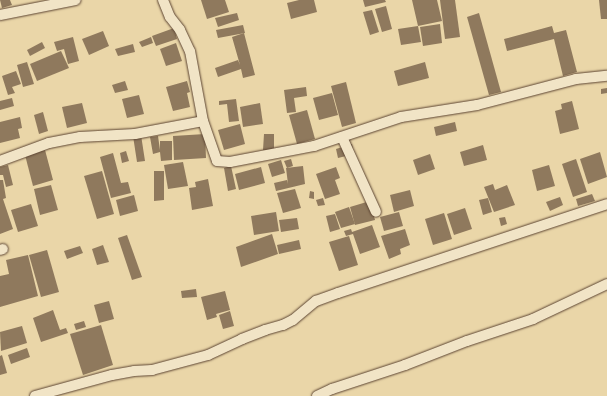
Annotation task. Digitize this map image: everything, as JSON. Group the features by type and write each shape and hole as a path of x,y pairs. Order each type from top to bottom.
{"street":[{"path":"0,15 76,0"},
{"path":"163,0 170,17 180,30 190,51 203,122 217,161 230,162 314,146 401,117 477,105 576,79 607,76"},
{"path":"0,161 49,143 80,137 135,134 203,122"},
{"path":"342,137 376,212"},
{"path":"35,396 112,375 134,371 152,370 208,355 254,334 283,325 293,320 316,302 338,293 607,204"},
{"path":"317,396 332,389 406,366 467,341 533,319 607,284"}],"building":[{"path":"0,0 10,0 12,5 2,8"},
{"path":"201,0 225,0 229,12 207,19"},
{"path":"299,0 314,0 317,12 291,19 287,3"},
{"path":"363,0 385,0 386,2 365,7"},
{"path":"412,0 437,0 442,21 418,26"},
{"path":"440,0 455,0 460,37 445,39"},
{"path":"599,0 607,0 607,19 601,19"},
{"path":"386,6 392,29 382,32 375,9"},
{"path":"372,10 379,32 370,35 363,12"},
{"path":"237,13 239,20 218,27 215,18"},
{"path":"479,13 501,92 489,95 467,17"},
{"path":"440,24 442,43 423,46 420,27"},
{"path":"243,25 245,33 218,38 216,30"},
{"path":"418,26 421,42 401,45 398,29"},
{"path":"552,26 554,33 566,30 577,72 563,76 554,39 507,51 504,39"},
{"path":"174,28 177,39 156,46 152,36"},
{"path":"103,31 109,46 89,55 82,39"},
{"path":"244,33 255,75 243,78 241,69 218,77 215,68 238,60 240,65 232,37"},
{"path":"73,37 79,61 68,64 64,49 57,51 54,42"},
{"path":"151,37 153,43 142,47 139,42"},
{"path":"42,42 45,48 30,56 27,50"},
{"path":"176,43 182,61 166,66 160,49"},
{"path":"133,44 135,52 118,56 115,49"},
{"path":"61,51 69,68 37,81 30,64"},
{"path":"27,62 34,84 23,87 17,65"},
{"path":"425,62 429,78 398,86 394,71"},
{"path":"16,71 21,84 12,87 15,93 8,95 2,76"},
{"path":"125,81 128,90 115,93 112,85"},
{"path":"187,81 190,92 187,93 190,107 173,111 166,87"},
{"path":"346,82 356,123 342,127 331,86"},
{"path":"306,87 307,96 294,98 296,112 287,113 284,90"},
{"path":"607,88 607,93 601,94 601,89"},
{"path":"332,93 338,115 319,120 313,98"},
{"path":"139,95 144,114 127,118 122,99"},
{"path":"12,98 14,106 0,110 0,101"},
{"path":"236,99 239,121 229,122 227,104 219,105 219,101"},
{"path":"572,101 579,129 560,134 555,111 562,109 561,104"},
{"path":"82,103 87,123 67,128 62,107"},
{"path":"260,103 263,124 243,127 240,107"},
{"path":"307,110 315,139 297,144 289,115"},
{"path":"43,112 48,131 39,134 34,115"},
{"path":"20,117 22,128 18,129 20,138 0,143 0,122"},
{"path":"455,122 457,131 436,136 434,127"},
{"path":"240,124 245,144 224,150 218,130"},
{"path":"205,134 206,158 174,160 173,136"},
{"path":"264,134 274,134 274,150 263,150"},
{"path":"141,135 145,161 137,162 133,136"},
{"path":"158,136 160,150 160,141 172,141 172,160 161,161 160,152 153,154 150,137"},
{"path":"352,144 354,154 338,158 336,149"},
{"path":"483,145 487,160 464,166 460,152"},
{"path":"45,150 53,180 33,186 25,155"},
{"path":"126,151 129,161 122,163 120,153"},
{"path":"600,152 607,177 588,184 580,159"},
{"path":"113,153 121,183 128,182 131,193 111,198 100,157"},
{"path":"430,154 435,169 418,175 413,160"},
{"path":"291,159 293,166 287,168 284,161"},
{"path":"576,159 587,192 573,197 562,164"},
{"path":"281,160 285,173 272,177 268,164"},
{"path":"183,162 188,186 168,189 164,165"},
{"path":"8,165 13,185 6,187 3,175 0,175 0,167"},
{"path":"549,165 555,186 537,191 532,170"},
{"path":"231,166 236,189 228,191 224,168"},
{"path":"303,166 305,184 276,191 274,183 287,180 288,184 286,168"},
{"path":"261,167 265,183 239,190 235,174"},
{"path":"336,167 340,178 335,180 340,194 325,199 316,174"},
{"path":"102,171 114,214 97,219 84,176"},
{"path":"154,171 164,171 164,200 154,201"},
{"path":"208,179 213,206 192,210 189,188 196,187 195,182"},
{"path":"0,180 3,180 6,198 3,199 13,229 0,234"},
{"path":"493,184 495,190 507,185 515,205 494,212 484,187"},
{"path":"51,185 58,210 40,215 34,189"},
{"path":"295,189 301,208 283,213 277,193"},
{"path":"410,190 414,206 394,212 390,195"},
{"path":"310,191 314,192 314,199 309,198"},
{"path":"592,194 595,201 578,206 576,199"},
{"path":"134,195 138,211 120,216 116,200"},
{"path":"560,197 563,205 550,211 546,202"},
{"path":"323,198 325,205 318,206 316,200"},
{"path":"488,198 492,212 483,215 479,200"},
{"path":"370,201 375,220 355,225 350,207"},
{"path":"31,204 38,226 18,232 11,210"},
{"path":"349,207 355,224 341,228 335,212"},
{"path":"465,208 472,229 454,235 447,214"},
{"path":"276,212 279,231 254,235 251,216"},
{"path":"399,212 403,226 384,231 380,217"},
{"path":"444,213 452,239 433,245 425,219"},
{"path":"335,214 340,229 330,232 326,216"},
{"path":"505,217 507,224 501,226 499,218"},
{"path":"297,218 299,229 281,232 279,220"},
{"path":"372,225 380,247 360,254 353,234 346,236 344,231 351,229 352,232"},
{"path":"405,229 410,245 400,249 401,254 389,259 381,236"},
{"path":"272,234 278,254 241,267 236,247"},
{"path":"127,235 142,277 132,280 118,238"},
{"path":"349,236 358,265 339,271 329,242"},
{"path":"299,240 301,249 279,254 277,245"},
{"path":"103,245 109,262 97,265 92,249"},
{"path":"80,246 83,253 67,259 64,251"},
{"path":"47,250 59,292 41,297 29,255"},
{"path":"28,255 38,296 0,307 0,276 9,274 6,260"},
{"path":"196,289 197,297 182,298 181,291"},
{"path":"225,291 230,310 216,314 217,317 207,320 201,297"},
{"path":"109,301 114,319 99,323 94,305"},
{"path":"53,310 60,330 66,328 68,333 41,342 33,318"},
{"path":"230,311 234,326 223,329 219,315"},
{"path":"84,321 86,327 76,330 74,324"},
{"path":"101,325 113,365 83,375 70,334"},
{"path":"22,326 27,343 1,351 0,332"},
{"path":"27,348 30,357 11,364 8,355"},
{"path":"2,355 7,373 0,375 0,356"}]}
